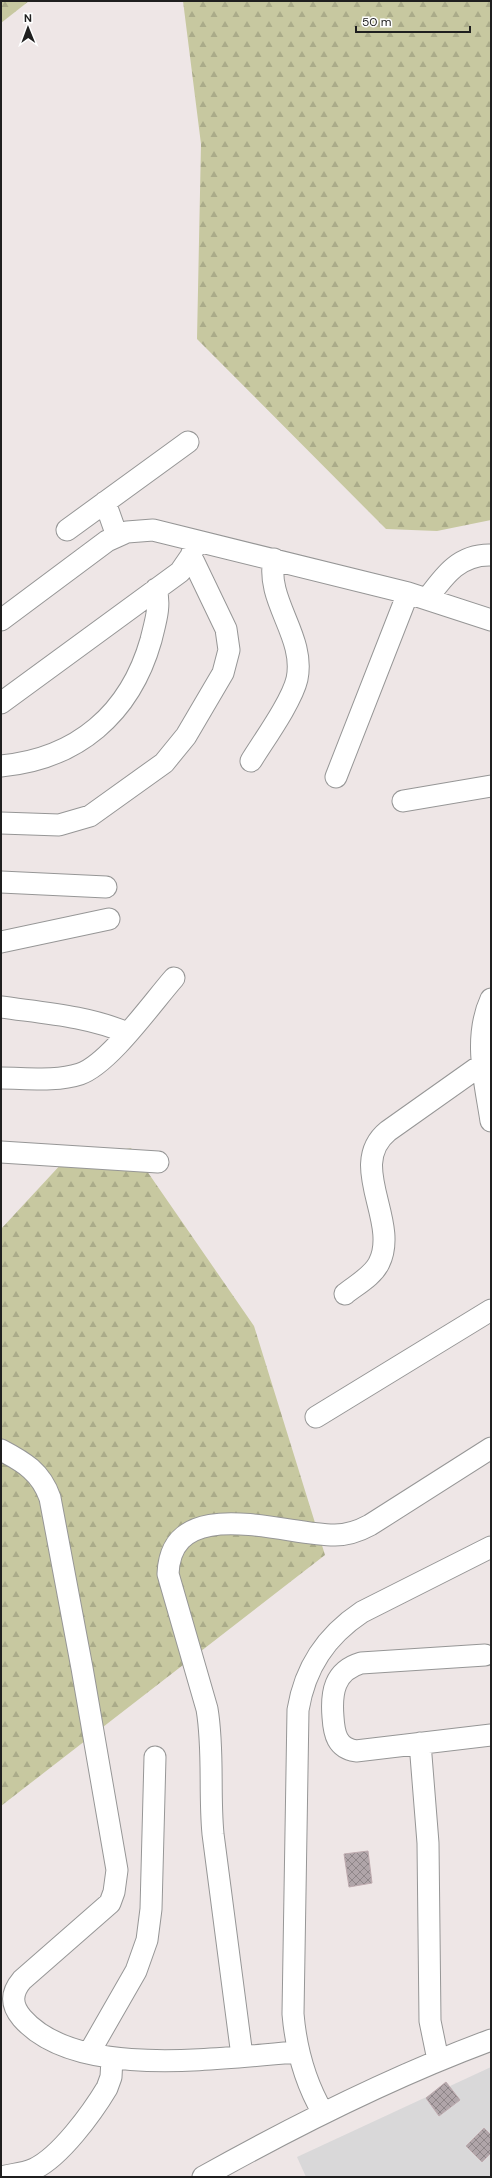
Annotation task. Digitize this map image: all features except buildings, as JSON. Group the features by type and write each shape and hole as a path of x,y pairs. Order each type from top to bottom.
{"street":[{"path":"67,530 188,442"},
{"path":"105,502 117,536"},
{"path":"1,620 107,541 117,536 140,530 153,530 194,548 274,559 408,593 491,620"},
{"path":"1,703 180,572 194,548"},
{"path":"1,823 60,825 90,816 164,763 186,736 223,673 229,650 226,630 194,548"},
{"path":"427,599 446,572 456,564 476,556 491,555"},
{"path":"251,761 294,689 298,667 294,640 272,580 274,559"},
{"path":"1,766 30,761 62,750 92,733 114,711 132,687 145,659 158,608 156,589"},
{"path":"336,777 408,593"},
{"path":"403,801 491,786"},
{"path":"1,882 106,886"},
{"path":"1,942 109,919"},
{"path":"1,1078 61,1078 80,1074 99,1064 174,978"},
{"path":"491,999 482,1033 487,1061 491,1121"},
{"path":"1,1007 88,1020 127,1033"},
{"path":"345,1294 375,1269 384,1249 384,1233 371,1164 377,1143 388,1132 487,1061"},
{"path":"1,1152 158,1162"},
{"path":"316,1417 491,1310"},
{"path":"242,2056 212,1826 210,1804 210,1728 207,1709 168,1574 170,1558 177,1545 186,1535 213,1524 235,1523 328,1535 345,1534 358,1531 491,1448"},
{"path":"1,1450 32,1468 44,1482 50,1498 118,1870 114,1892 110,1903 22,1980 15,1992 15,2009 28,2025 45,2037 89,2053 112,2058 152,2061 298,2052"},
{"path":"323,2113 309,2087 298,2052 293,2014 298,1718 301,1694 305,1680 311,1666 328,1641 350,1620 362,1612 491,1547"},
{"path":"485,1655 361,1663 348,1669 338,1679 332,1692 334,1732 340,1744 350,1750 356,1751 491,1735"},
{"path":"420,1743 428,1836 430,2021 438,2060"},
{"path":"89,2053 136,1971 147,1940 151,1909 155,1758"},
{"path":"204,2177 323,2113 438,2060 491,2040"},
{"path":"1,2176 24,2173 33,2170 57,2153 107,2088 111,2077 112,2058"}],"shaded area":[{"path":"491,2067 491,2177 306,2177 297,2157"}],"green space":[{"path":"1,1 29,1 1,23"},
{"path":"183,1 491,1 491,520 437,531 386,529 197,339 201,144"},
{"path":"131,1148 254,1326 325,1555 1,1806 1,1229 64,1161"}]}
